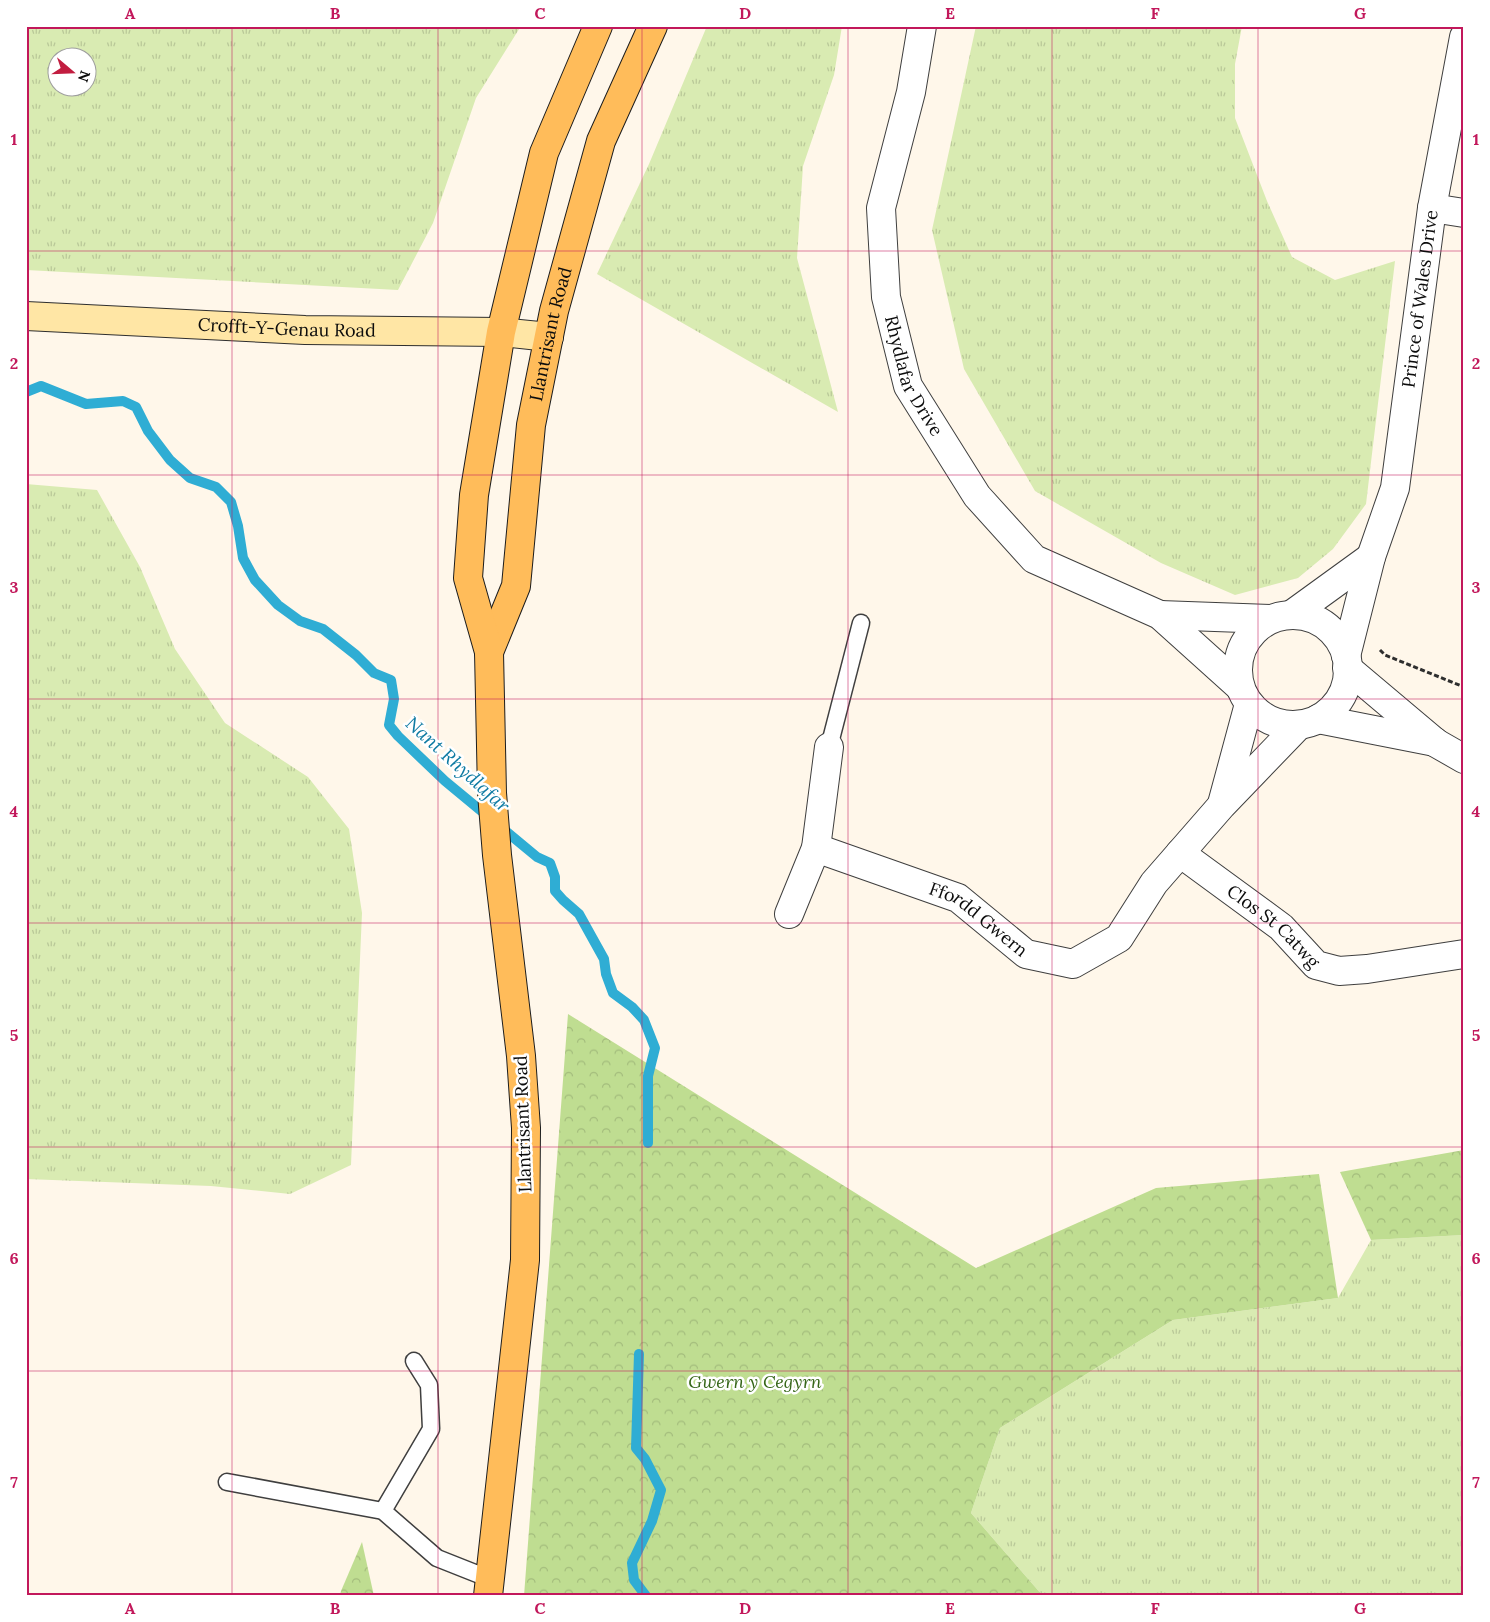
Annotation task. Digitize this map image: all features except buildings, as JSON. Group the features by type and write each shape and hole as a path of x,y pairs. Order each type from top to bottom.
{"main road":[{"name":"Llantrisant Road","path":"489,1588 525,1260 526,1128 521,1056 497,855 492,793 489,652 468,578 474,495 501,332 544,153 598,26"},
{"name":"Llantrisant Road","path":"489,652 516,586 531,425 554,311 601,141 654,26"}],"street":[{"name":"Rhydlafar Drive","path":"922,26 911,92 881,208 886,297 908,386 977,496 1034,559 1160,615 1244,695"},
{"name":"Prince of Wales Drive","path":"1346,662 1371,557 1395,488 1432,208 1464,37"},
{"path":"1432,208 1464,213"},
{"name":"Crofft-Y-Genau Road","path":"26,316 305,330 501,332 549,337"},
{"path":"1371,557 1280,617 1254,630 1243,646 1237,668 1244,695 1262,716 1280,724 1308,722 1436,743"},
{"name":"Rhydlafar Drive","path":"1160,615 1280,617"},
{"path":"1280,617 1310,617 1326,626 1339,640 1346,662 1348,675 1343,694 1332,709 1308,722"},
{"path":"1346,662 1436,743 1464,759"},
{"name":"Ffordd Gwern","path":"1222,806 1244,695"},
{"name":"Ffordd Gwern","path":"816,848 958,898 1026,954 1073,964 1119,938 1154,883 1180,853 1222,806 1308,722"},
{"path":"789,914 816,848 829,747"},
{"name":"Clos St Catwg","path":"1180,853 1281,927 1316,964 1339,971 1367,969 1464,954"}],"lane":[{"path":"829,747 861,624"},
{"path":"383,1510 432,1429 429,1385 414,1361"},
{"path":"227,1482 383,1510 437,1558 489,1588"}],"path":[{"path":"1354,626 1385,655 1464,687"}],"green space":[{"path":"26,26 521,26 476,98 433,223 398,290 26,270"},
{"path":"707,26 842,26 834,75 803,166 797,258 838,412 597,274 649,164"},
{"path":"976,26 1242,26 1235,64 1235,118 1267,201 1292,257 1335,280 1395,261 1366,504 1333,549 1298,578 1235,595 1161,563 1035,491 964,369 932,230"},
{"path":"26,484 97,490 140,567 175,649 225,723 308,777 349,829 362,913 351,1165 290,1194 211,1186 26,1179"},
{"name":"Gwern y Cegyrn","path":"568,1014 976,1268 1156,1188 1319,1174 1338,1298 1173,1320 1000,1428 971,1513 1043,1596 524,1596"},
{"path":"1464,1150 1464,1235 1371,1240 1340,1172"},
{"path":"1464,1235 1464,1596 1043,1596 971,1513 1000,1428 1173,1320 1338,1298 1371,1240"},
{"path":"362,1542 374,1596 340,1596 341,1591"}],"waterway":[{"name":"Nant Rhydlafar","path":"26,392 41,386 86,404 123,401 136,407 148,431 170,460 190,478 216,487 231,502 238,526 243,558 255,580 278,605 300,621 323,629 356,655 374,673 391,680 394,699 389,725 398,736 445,781 537,857 550,863 555,877 555,891 579,914 604,959 606,974 613,993 632,1007 644,1020 655,1048 648,1076 648,1143"},
{"name":"Nant Rhydlafar","path":"639,1354 636,1448 645,1459 661,1490 652,1521 632,1563 634,1580 646,1596"}]}
